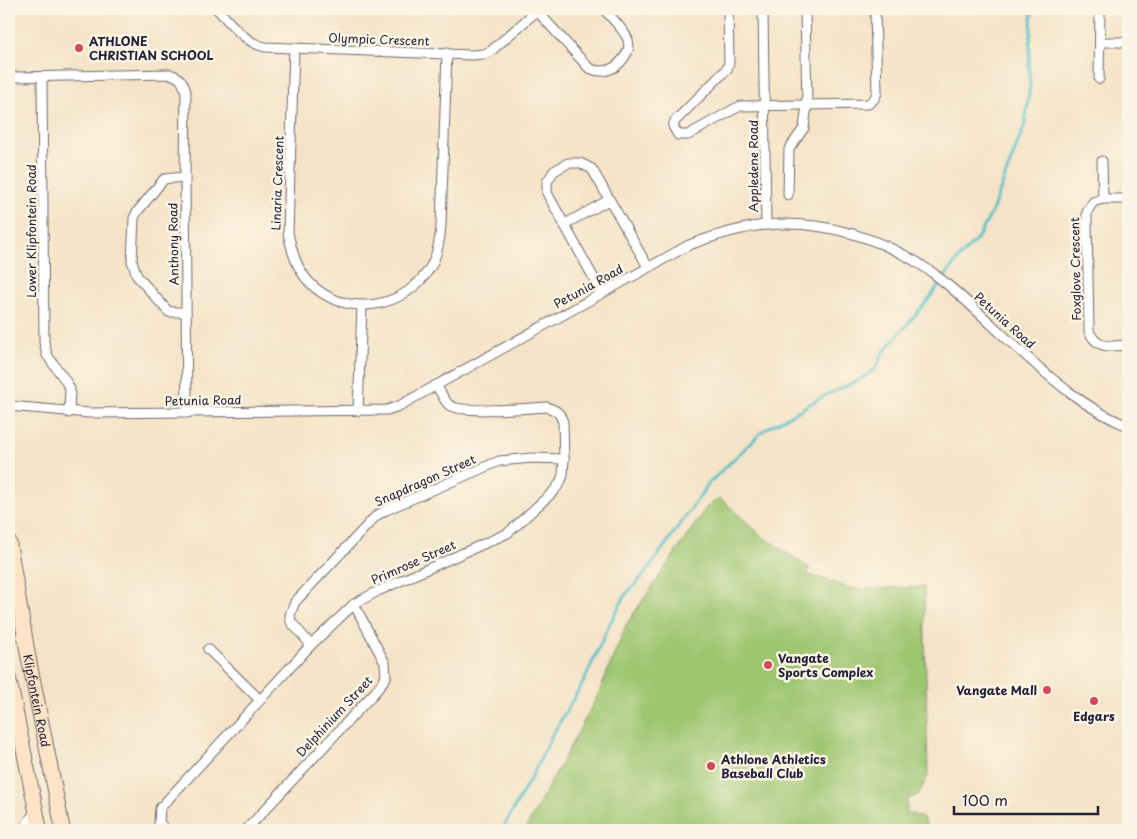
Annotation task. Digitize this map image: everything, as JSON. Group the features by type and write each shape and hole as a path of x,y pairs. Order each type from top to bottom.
{"main road":[{"name":"Klipfontein Road","path":"9,542 28,655 63,830"},
{"name":"Klipfontein Road","path":"9,679 40,830"}],"street":[{"name":"Olympic Crescent","path":"217,9 245,38 258,46 472,54 484,54 491,51 538,10"},
{"path":"538,10 588,68 595,71 604,71 610,70 628,53 629,43 627,37 604,9"},
{"name":"Appledene Road","path":"728,9 729,63 727,69 675,121 673,126 675,132 678,135 688,135 736,108 764,106"},
{"name":"Appledene Road","path":"763,9 766,225"},
{"path":"788,195 789,150 804,128 807,105 805,9"},
{"path":"764,106 862,105 868,104 874,99 877,93 875,9"},
{"path":"1099,80 1100,9"},
{"path":"1100,42 1128,42"},
{"name":"Linaria Crescent","path":"294,48 288,233 292,255 309,282 322,293 350,305 362,306 392,300 410,289 430,268 438,250 441,225 447,53"},
{"name":"Anthony Road","path":"42,77 170,74 178,76 184,82 186,92 184,177 187,413"},
{"path":"9,75 15,77 42,77"},
{"name":"Lower Klipfontein Road","path":"42,77 44,342 47,355 70,389 69,412"},
{"path":"1102,161 1103,200 1128,199"},
{"path":"602,293 547,193 547,182 554,171 568,163 580,163 592,169 648,267"},
{"name":"Anthony Road","path":"184,177 164,179 137,212 132,226 132,261 137,276 166,310 169,312 186,312"},
{"path":"564,224 609,200"},
{"name":"Foxglove Crescent","path":"1103,200 1093,202 1087,212 1089,332 1092,339 1102,345 1128,345"},
{"name":"Petunia Road","path":"9,406 69,412 187,413 386,410 399,406 675,252 712,236 766,225 799,225 860,236 897,252 933,274 1056,382 1088,405 1128,426"},
{"path":"358,411 362,306"},
{"name":"Primrose Street","path":"165,830 159,822 160,808 312,645 354,604 365,597 508,533 560,483 564,459 563,422 556,410 546,407 477,410 456,408 449,404 436,385"},
{"name":"Snapdragon Street","path":"312,645 291,622 291,610 295,602 376,516 499,461 532,458 564,459"},
{"name":"Delphinium Street","path":"246,830 376,691 386,677 385,664 354,604"},
{"path":"208,649 260,700"},
{"path":"23,830 36,810"}],"green space":[{"name":"Vangate Sports Complex","path":"720,498 763,537 809,568 807,574 854,589 924,587 928,776 918,795 907,799 907,812 923,818 929,830 525,830 598,695 626,625 706,508"}],"waterway":[{"path":"502,830 552,735 583,683 610,623 626,594 644,575 710,482 764,430 826,395 862,379 877,367 882,354 928,300 958,259 977,239 991,214 1025,124 1030,84 1032,9"}],"place":[{"name":"ATHLONE CHRISTIAN SCHOOL","path":"79,48"},
{"name":"Vangate Sports Complex","path":"768,665"},
{"name":"Vangate Mall","path":"1047,690"},
{"name":"Edgars","path":"1094,701"},
{"name":"Athlone Athletics Baseball Club","path":"711,766"}]}
